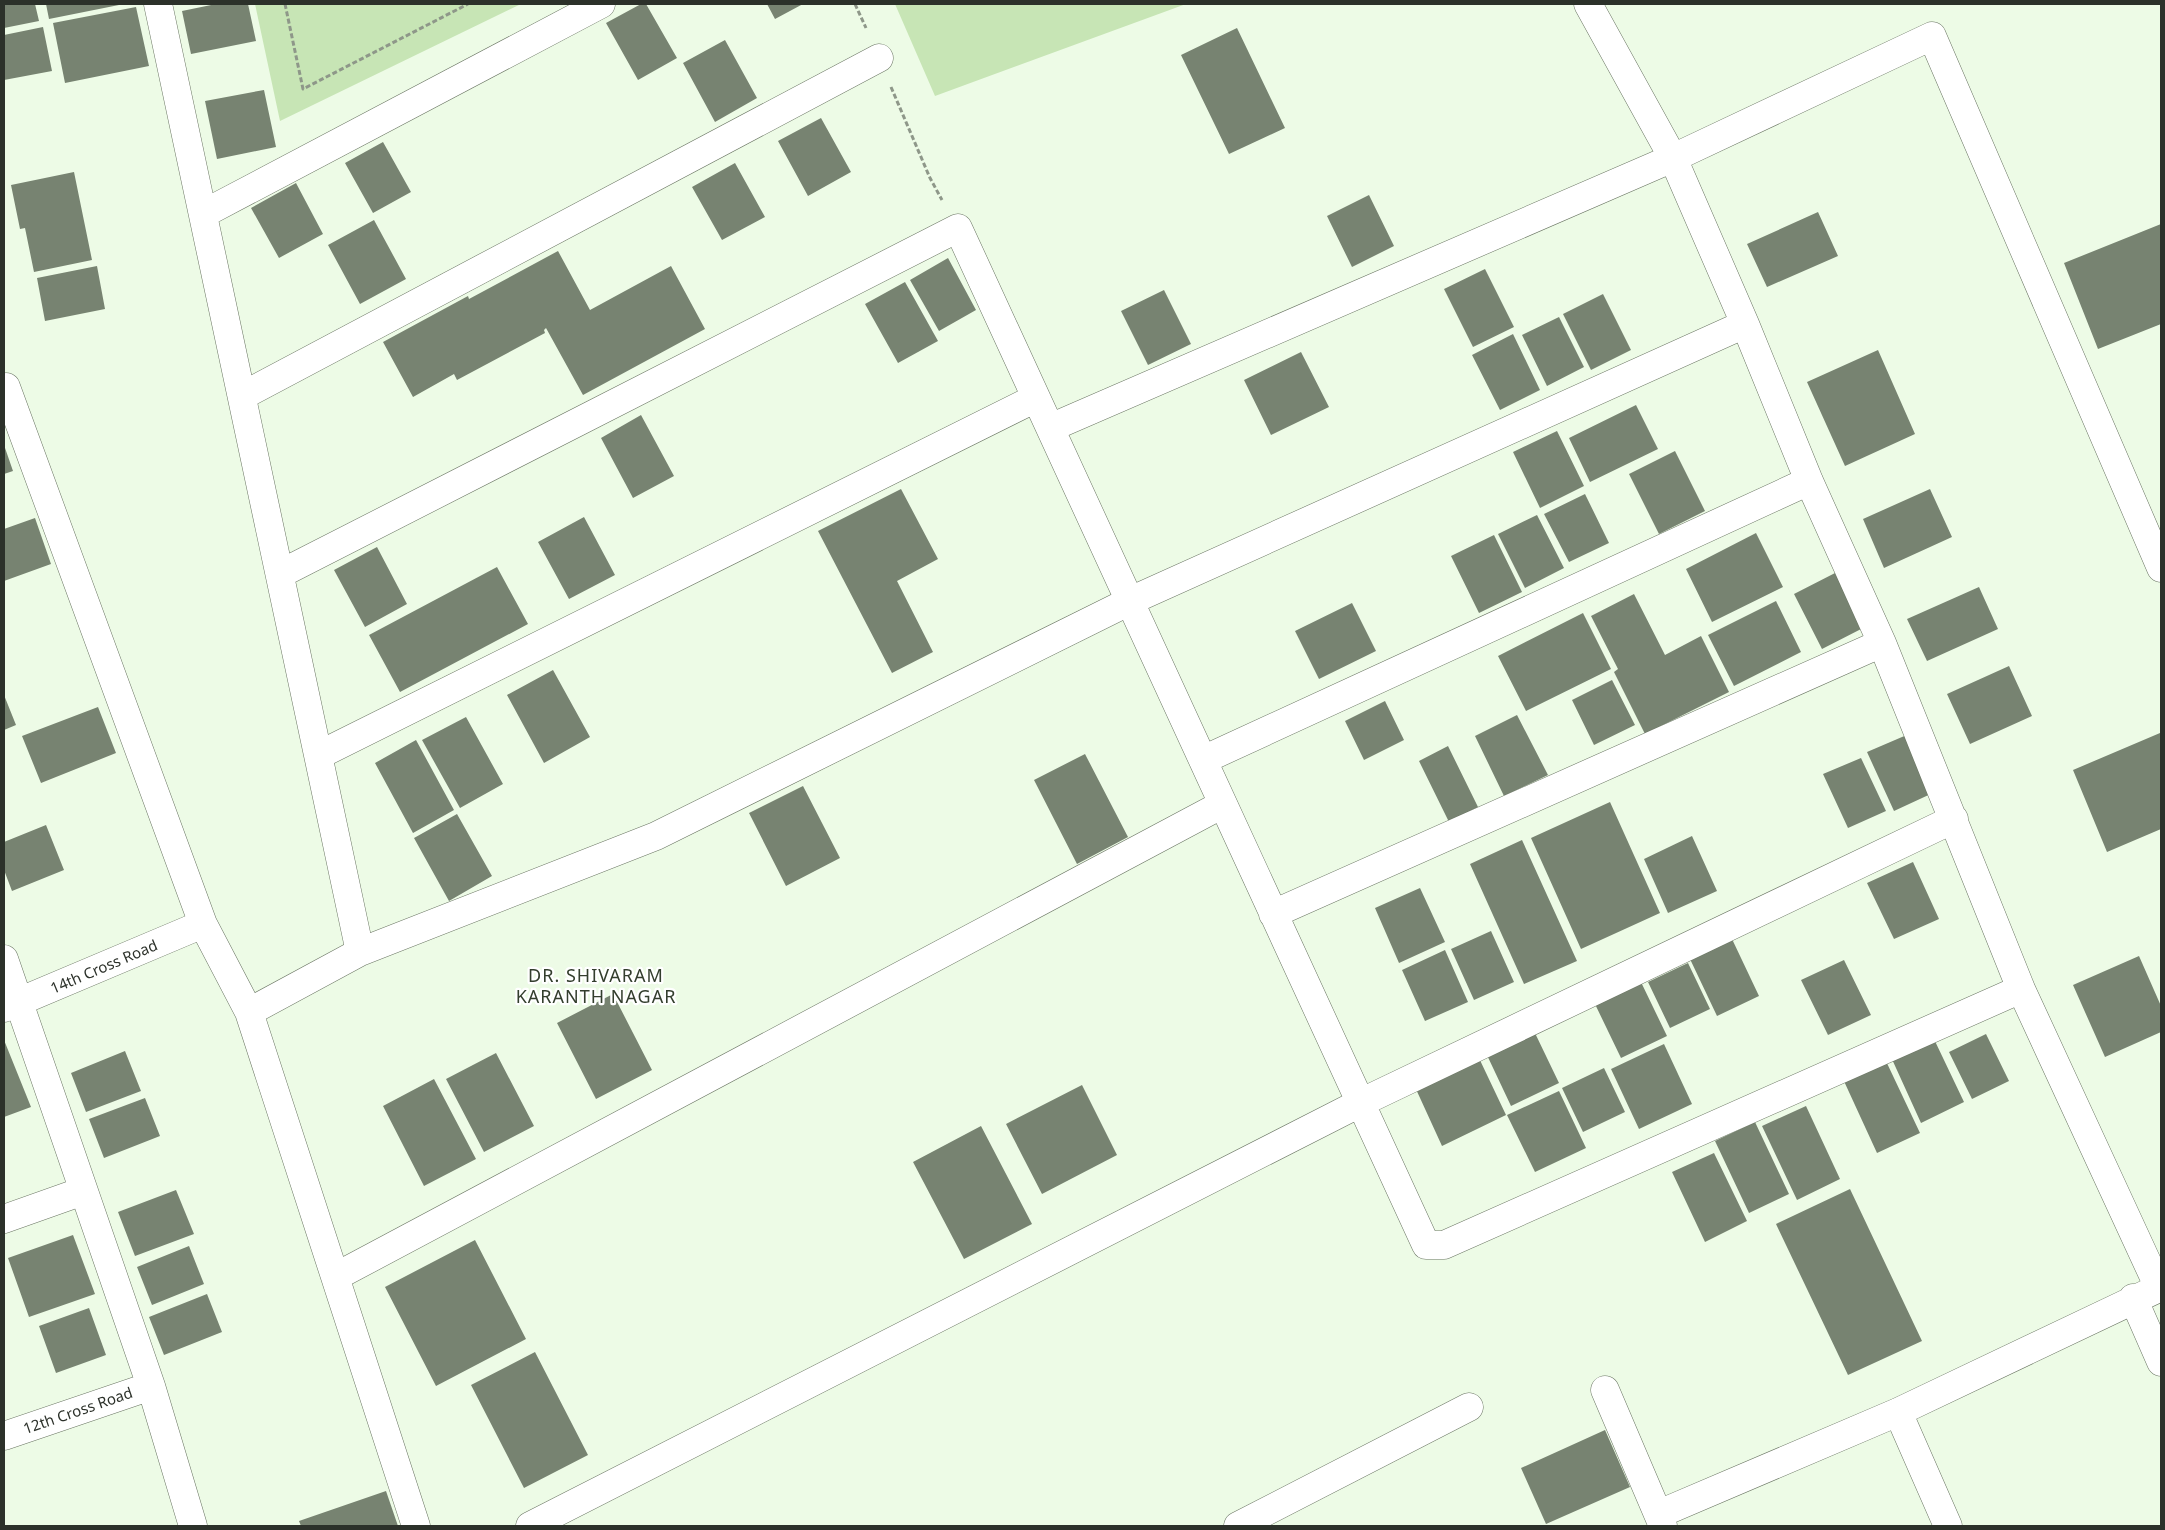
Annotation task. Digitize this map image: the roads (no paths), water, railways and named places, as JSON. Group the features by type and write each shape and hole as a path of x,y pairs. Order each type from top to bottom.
{"street":[{"path":"158,4 360,952"},
{"path":"203,214 601,4"},
{"path":"1588,4 1673,158 1745,324 1809,481 1882,643 2021,989 2160,1287 2133,1298 1898,1412 1661,1520 1605,1390"},
{"path":"1050,428 1673,158 1932,36 2161,568"},
{"path":"242,396 878,58"},
{"path":"280,574 958,228 1426,1245 1444,1245 2021,989"},
{"path":"249,1012 360,952 656,836 1130,601 1745,324"},
{"path":"5,384 203,924 249,1012 416,1526"},
{"path":"319,755 1036,398"},
{"path":"1203,760 1809,481"},
{"path":"1273,914 1882,643"},
{"path":"335,1277 1223,804"},
{"path":"530,1526 1360,1103 1954,819"},
{"name":"14th Cross Road","path":"12,1006 203,924"},
{"path":"4,959 12,1006 83,1191 152,1386 193,1526"},
{"path":"4,1219 83,1191"},
{"path":"2133,1298 2161,1362"},
{"name":"12th Cross Road","path":"4,1436 152,1386"},
{"path":"1238,1526 1469,1406"},
{"path":"1898,1412 1948,1526"}],"district":[{"name":"DR. SHIVARAM KARANTH NAGAR","path":"596,986"}]}
